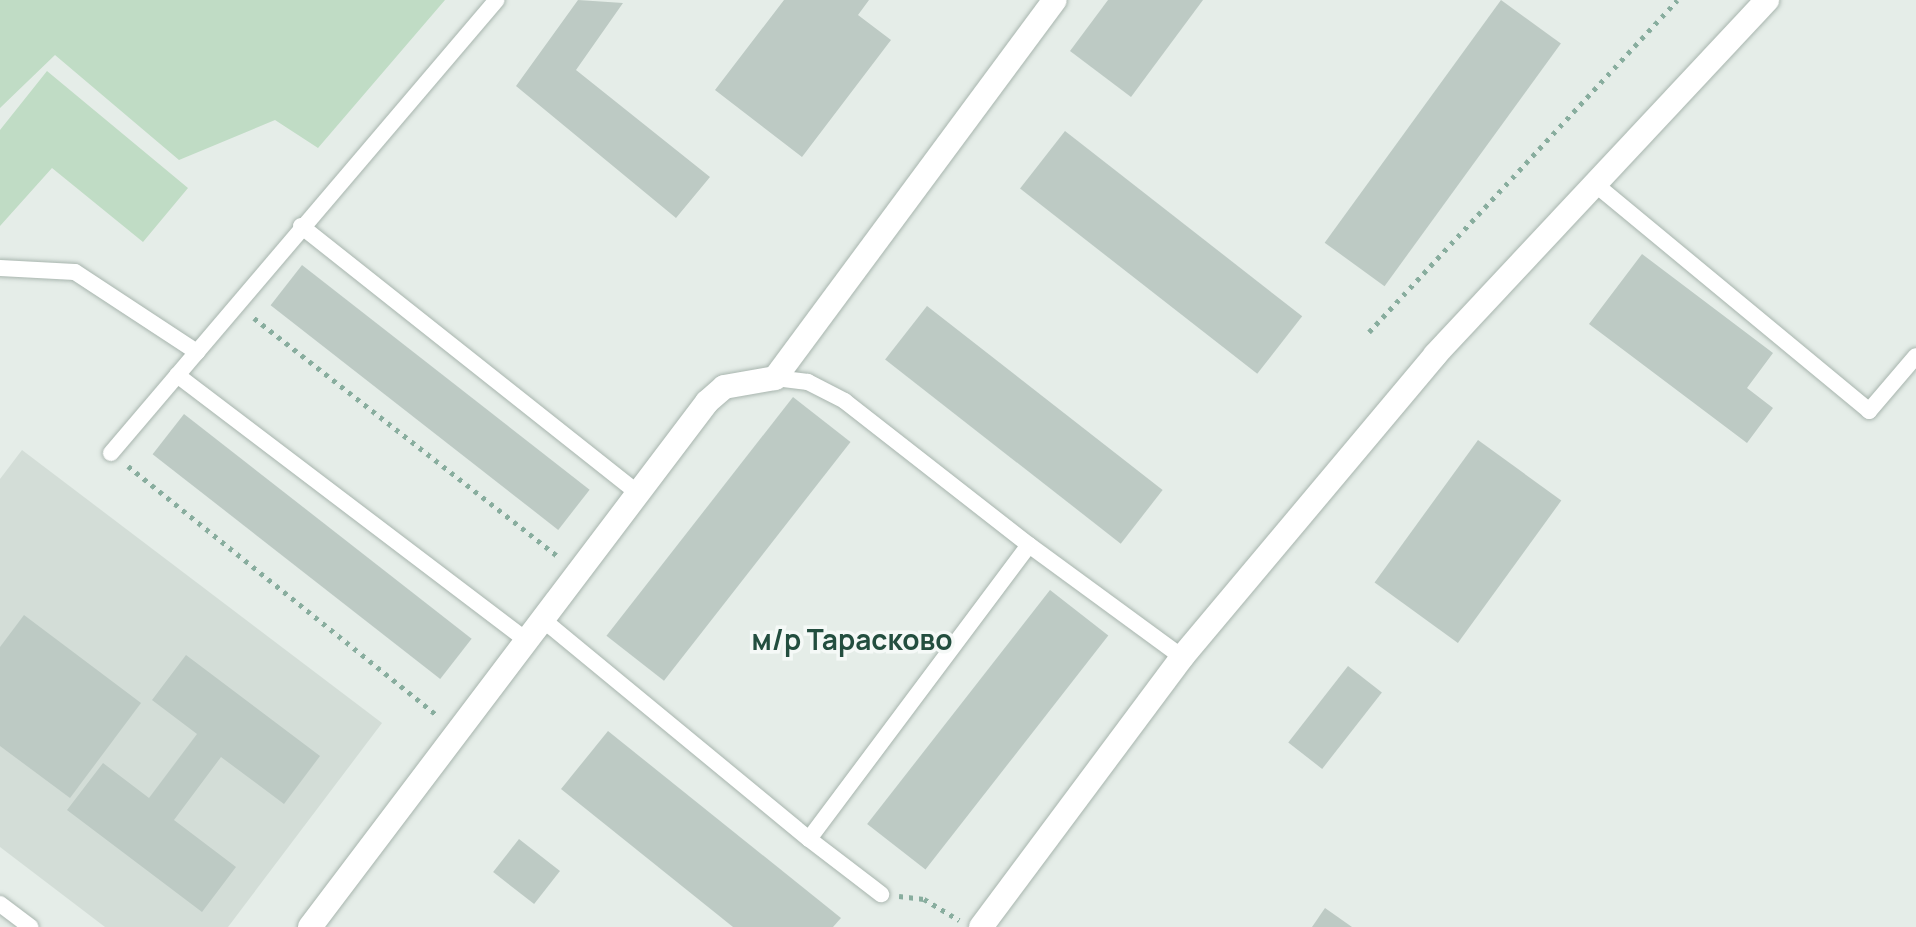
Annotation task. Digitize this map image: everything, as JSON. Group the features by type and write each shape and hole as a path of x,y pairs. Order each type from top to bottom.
{"street":[{"path":"318,924 457,731 637,492 724,387 775,378 1055,0"},
{"path":"981,927 1182,657 1435,355 1767,0"}],"lane":[{"path":"111,453 301,226 497,0"},
{"path":"1595,184 1869,411 1916,356"},
{"path":"301,226 637,492"},
{"path":"0,268 75,272 197,352"},
{"path":"177,375 526,640"},
{"path":"775,378 808,382 845,401 1029,545 1182,657"},
{"path":"809,839 1029,545"},
{"path":"542,619 809,839 881,894"},
{"path":"0,904 30,927"}],"path":[{"path":"1369,332 1677,0"},
{"path":"236,303 578,571"},
{"path":"111,453 457,731"},
{"path":"881,894 924,899 970,927"}],"shaded area":[{"path":"22,450 382,723 228,927 105,927 0,847 0,479"}],"green space":[{"path":"0,0 445,0 318,148 275,120 179,160 55,55 0,108"},
{"path":"47,71 188,188 143,242 52,168 0,226 0,130"}],"building":[{"path":"578,0 623,3 576,70 710,177 676,218 516,86"},
{"path":"784,0 869,0 858,15 891,40 802,157 715,90"},
{"path":"1108,0 1203,0 1131,97 1070,51"},
{"path":"1501,0 1561,43 1385,286 1325,243"},
{"path":"1065,131 1302,316 1257,374 1020,189"},
{"path":"1642,254 1773,353 1747,388 1773,408 1747,443 1589,324"},
{"path":"302,265 590,490 558,530 271,305"},
{"path":"927,306 1163,490 1121,544 885,360"},
{"path":"793,397 851,442 664,681 606,636"},
{"path":"184,414 472,639 440,679 153,454"},
{"path":"1478,440 1561,501 1458,643 1375,582"},
{"path":"1050,590 1108,636 925,870 867,824"},
{"path":"24,615 141,703 70,798 0,746 0,647"},
{"path":"186,655 320,756 284,804 221,757 174,820 236,867 202,912 67,810 103,763 149,798 197,734 152,700"},
{"path":"1348,666 1382,692 1322,769 1288,742"},
{"path":"608,731 841,918 833,927 733,927 561,789"},
{"path":"519,839 560,871 534,904 493,872"},
{"path":"1325,908 1352,927 1312,927"}],"district":[{"name":"м/р Тарасково","path":"852,639"}]}
